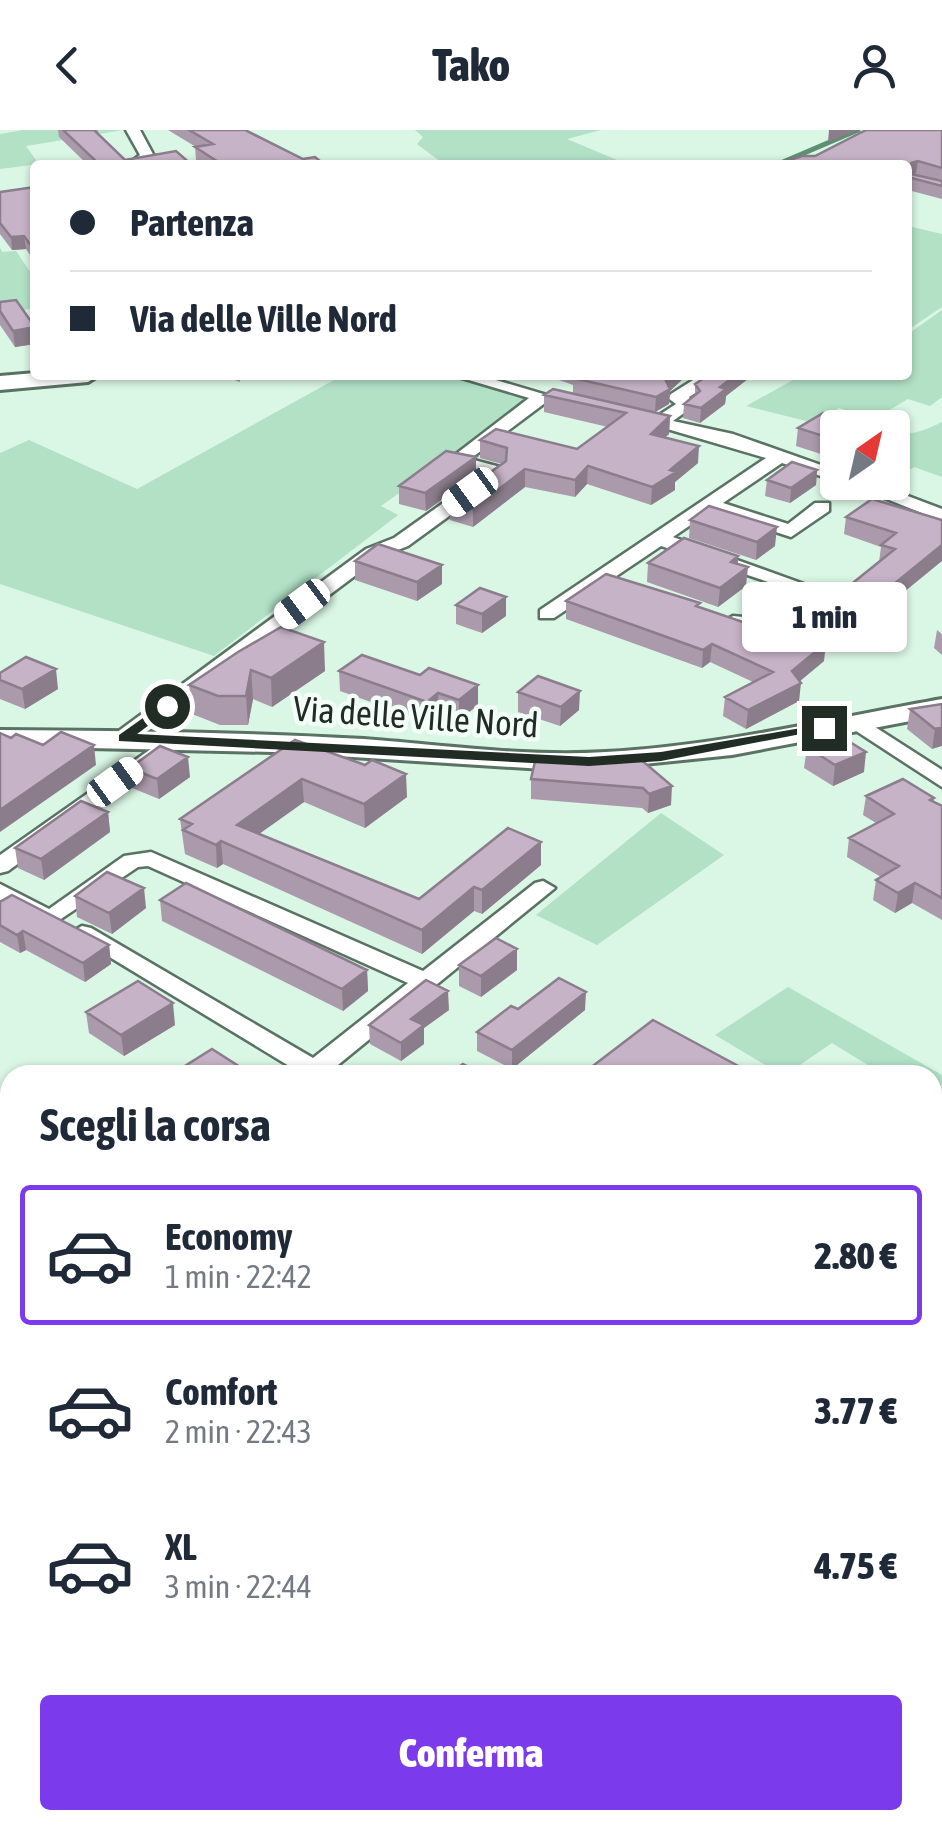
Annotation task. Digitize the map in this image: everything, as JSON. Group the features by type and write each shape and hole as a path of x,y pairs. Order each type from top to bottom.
{"street":[{"path":"133,130 146,156 141,160"},
{"path":"0,383 33,380"},
{"path":"124,738 374,553 401,542 498,472 456,461 552,399 479,380"},
{"path":"659,422 686,405 687,402 676,398 703,380"},
{"path":"620,414 782,456 820,470"},
{"path":"547,614 782,456"},
{"path":"902,500 942,515"},
{"path":"708,504 790,531 822,507"},
{"path":"656,538 816,592 775,628 754,630 719,617"},
{"path":"601,576 635,588"},
{"name":"Via delle Ville Nord","path":"0,738 124,738 589,762 661,757 942,707"},
{"path":"858,722 942,780"},
{"path":"0,866 173,740"},
{"path":"52,918 132,861 151,859 426,982"},
{"path":"328,1065 542,888"},
{"path":"0,891 112,948 306,1065"}],"green space":[{"path":"23,130 123,130 26,146 36,160 30,160 30,165 0,169 0,134"},
{"path":"415,130 601,130 567,139 617,160 438,160 417,144 423,137"},
{"path":"912,227 942,234 942,307 912,327"},
{"path":"0,247 2,252 16,251 30,272 30,309 0,314"},
{"path":"942,310 942,397 930,406 908,399 889,410 820,410 818,424 746,406 793,380 912,380 912,331"},
{"path":"334,380 465,380 532,398 381,506 398,515 214,656 0,584 0,453 29,440 137,489"},
{"path":"942,422 942,477 914,467 910,469 910,433"},
{"path":"661,813 724,855 597,945 536,915"},
{"path":"788,987 924,1065 868,1065 832,1043 800,1065 765,1065 715,1035"}],"building":[{"path":"63,130 94,130 125,160 95,160"},
{"path":"189,130 245,130 303,159 319,160 215,160 195,147 213,144"},
{"path":"866,130 942,130 942,168 912,160 790,160 815,156"},
{"path":"176,151 186,160 125,160"},
{"path":"912,174 942,181 942,186 912,178"},
{"path":"30,188 30,244 24,236 11,237 0,223 0,192"},
{"path":"16,300 30,320 30,328 13,331 0,311 0,302"},
{"path":"582,380 667,380 670,389 656,397"},
{"path":"701,380 729,380 720,387 726,389 701,408 684,404 700,391 695,384"},
{"path":"553,389 670,416 651,434 699,446 670,470 676,472 652,487 588,466 575,480 525,469 473,509 449,502 506,461 507,448 480,440 496,429 577,449 626,413 544,395"},
{"path":"820,415 820,435 798,428"},
{"path":"446,451 476,457 425,493 399,486"},
{"path":"792,462 817,470 791,488 767,480"},
{"path":"875,500 942,520 942,545 873,601 854,595 855,621 808,619 895,549 881,545 896,533 846,517"},
{"path":"709,506 777,527 757,542 690,520"},
{"path":"684,538 738,556 731,562 748,567 720,588 648,563"},
{"path":"378,544 442,565 417,582 355,561"},
{"path":"606,574 700,603 696,606 772,632 781,624 826,643 792,671 801,683 748,710 725,697 773,672 712,644 703,650 566,601"},
{"path":"480,588 506,597 482,614 456,605"},
{"path":"281,627 324,642 271,678 251,670 246,696 218,696 189,685 238,652"},
{"path":"362,655 420,675 429,668 478,685 459,700 438,693 427,702 339,671"},
{"path":"26,657 56,669 22,689 0,680 0,673"},
{"path":"538,676 580,691 561,707 518,692"},
{"path":"942,704 942,727 935,729 910,709"},
{"path":"61,732 94,745 0,810 0,733 11,738 16,734 43,745"},
{"path":"837,734 866,752 835,765 807,747"},
{"path":"295,740 365,765 372,760 406,774 364,804 302,779 237,825 419,899 508,828 541,842 482,890 474,887 422,930 221,841 216,845 183,830 192,824 180,819"},
{"path":"160,746 188,757 157,779 130,768"},
{"path":"536,757 616,763 639,758 672,786 649,794 643,788 531,779"},
{"path":"903,779 942,806 942,898 915,883 898,893 876,880 899,866 849,838 894,814 866,796"},
{"path":"81,801 108,812 41,859 15,848"},
{"path":"107,872 144,888 109,913 75,896"},
{"path":"186,883 367,970 342,989 160,900"},
{"path":"12,895 109,945 83,963 23,931 17,935 0,925 0,902"},
{"path":"496,938 517,949 481,976 459,965"},
{"path":"559,978 586,992 512,1050 477,1032 511,1006 518,1009"},
{"path":"426,980 448,991 411,1019 424,1025 401,1043 369,1025"},
{"path":"138,981 173,1003 121,1035 86,1012"},
{"path":"653,1020 736,1065 594,1065"},
{"path":"212,1049 237,1065 187,1065"}],"waterway":[{"path":"788,160 858,130"}],"route":[{"path":"167,706 124,738 589,762 661,757 824,728"}]}
